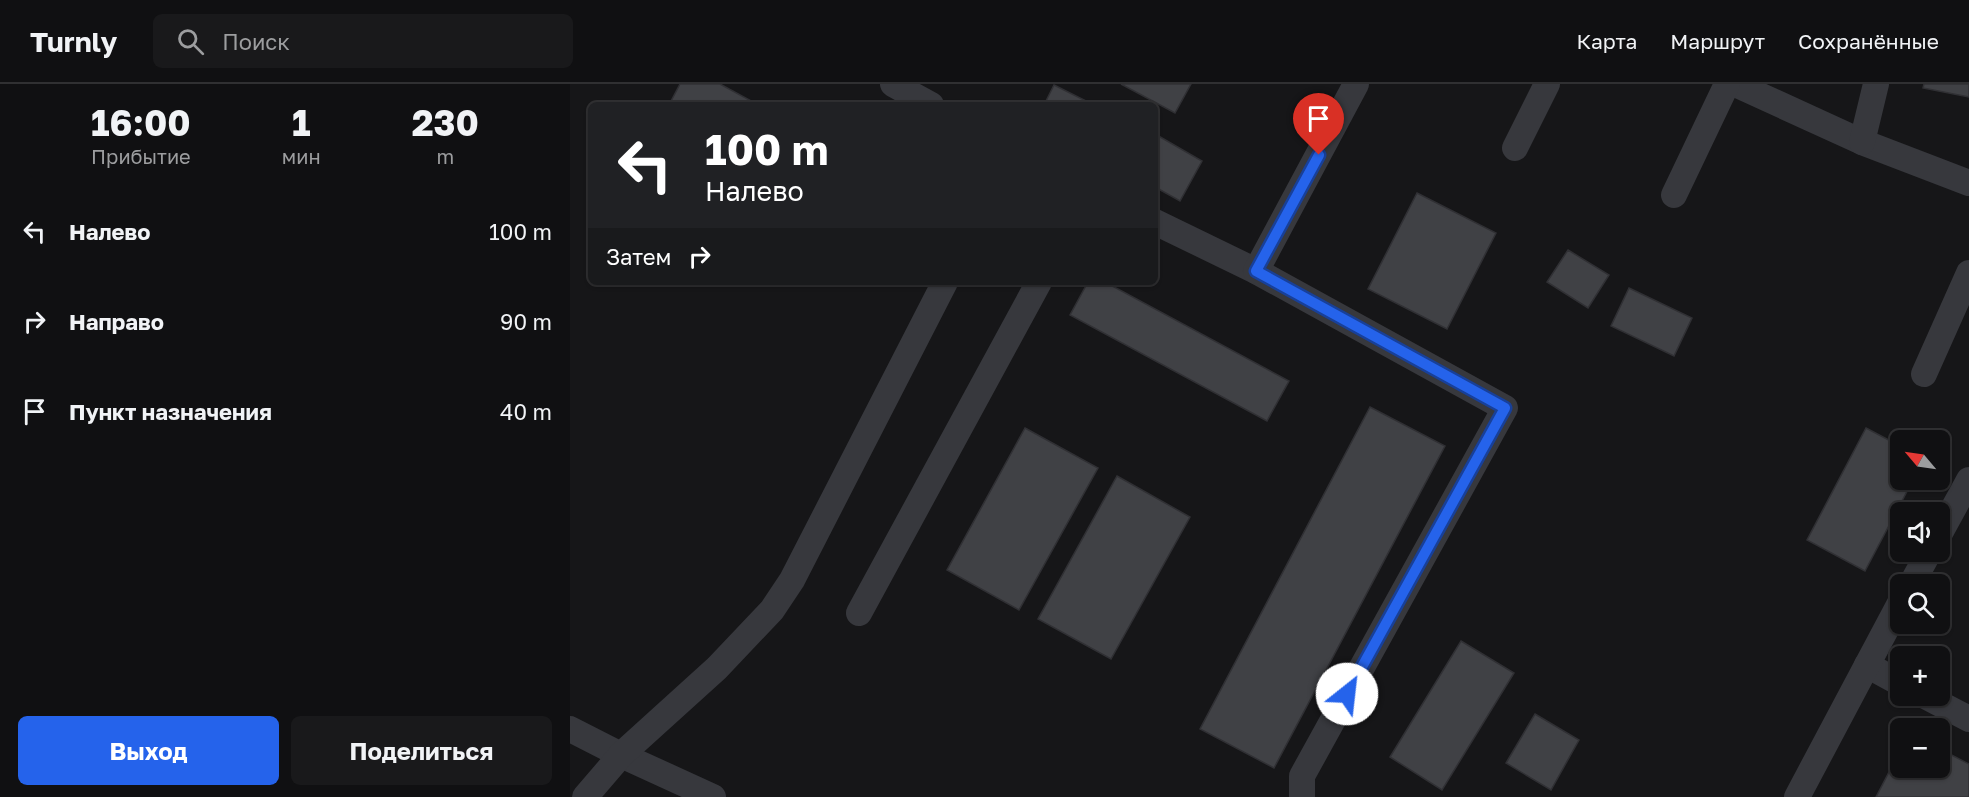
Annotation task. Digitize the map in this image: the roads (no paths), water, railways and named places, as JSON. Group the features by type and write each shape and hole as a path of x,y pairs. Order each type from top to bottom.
{"street":[{"path":"893,84 926,102"},
{"path":"1256,271 1356,84"},
{"path":"1515,148 1547,84"},
{"path":"1674,195 1727,84"},
{"path":"1735,84 1862,142 1969,183"},
{"path":"1862,142 1876,84"},
{"path":"1158,223 1256,271 1505,408 1302,787"},
{"path":"1924,374 1969,273"},
{"path":"585,797 621,755 717,668 772,610 792,580 943,285"},
{"path":"859,613 1037,285"},
{"path":"1950,515 1969,480"},
{"path":"1797,797 1890,621"},
{"path":"1866,665 1890,678"},
{"path":"1944,706 1969,719"},
{"path":"570,729 713,797"}]}
